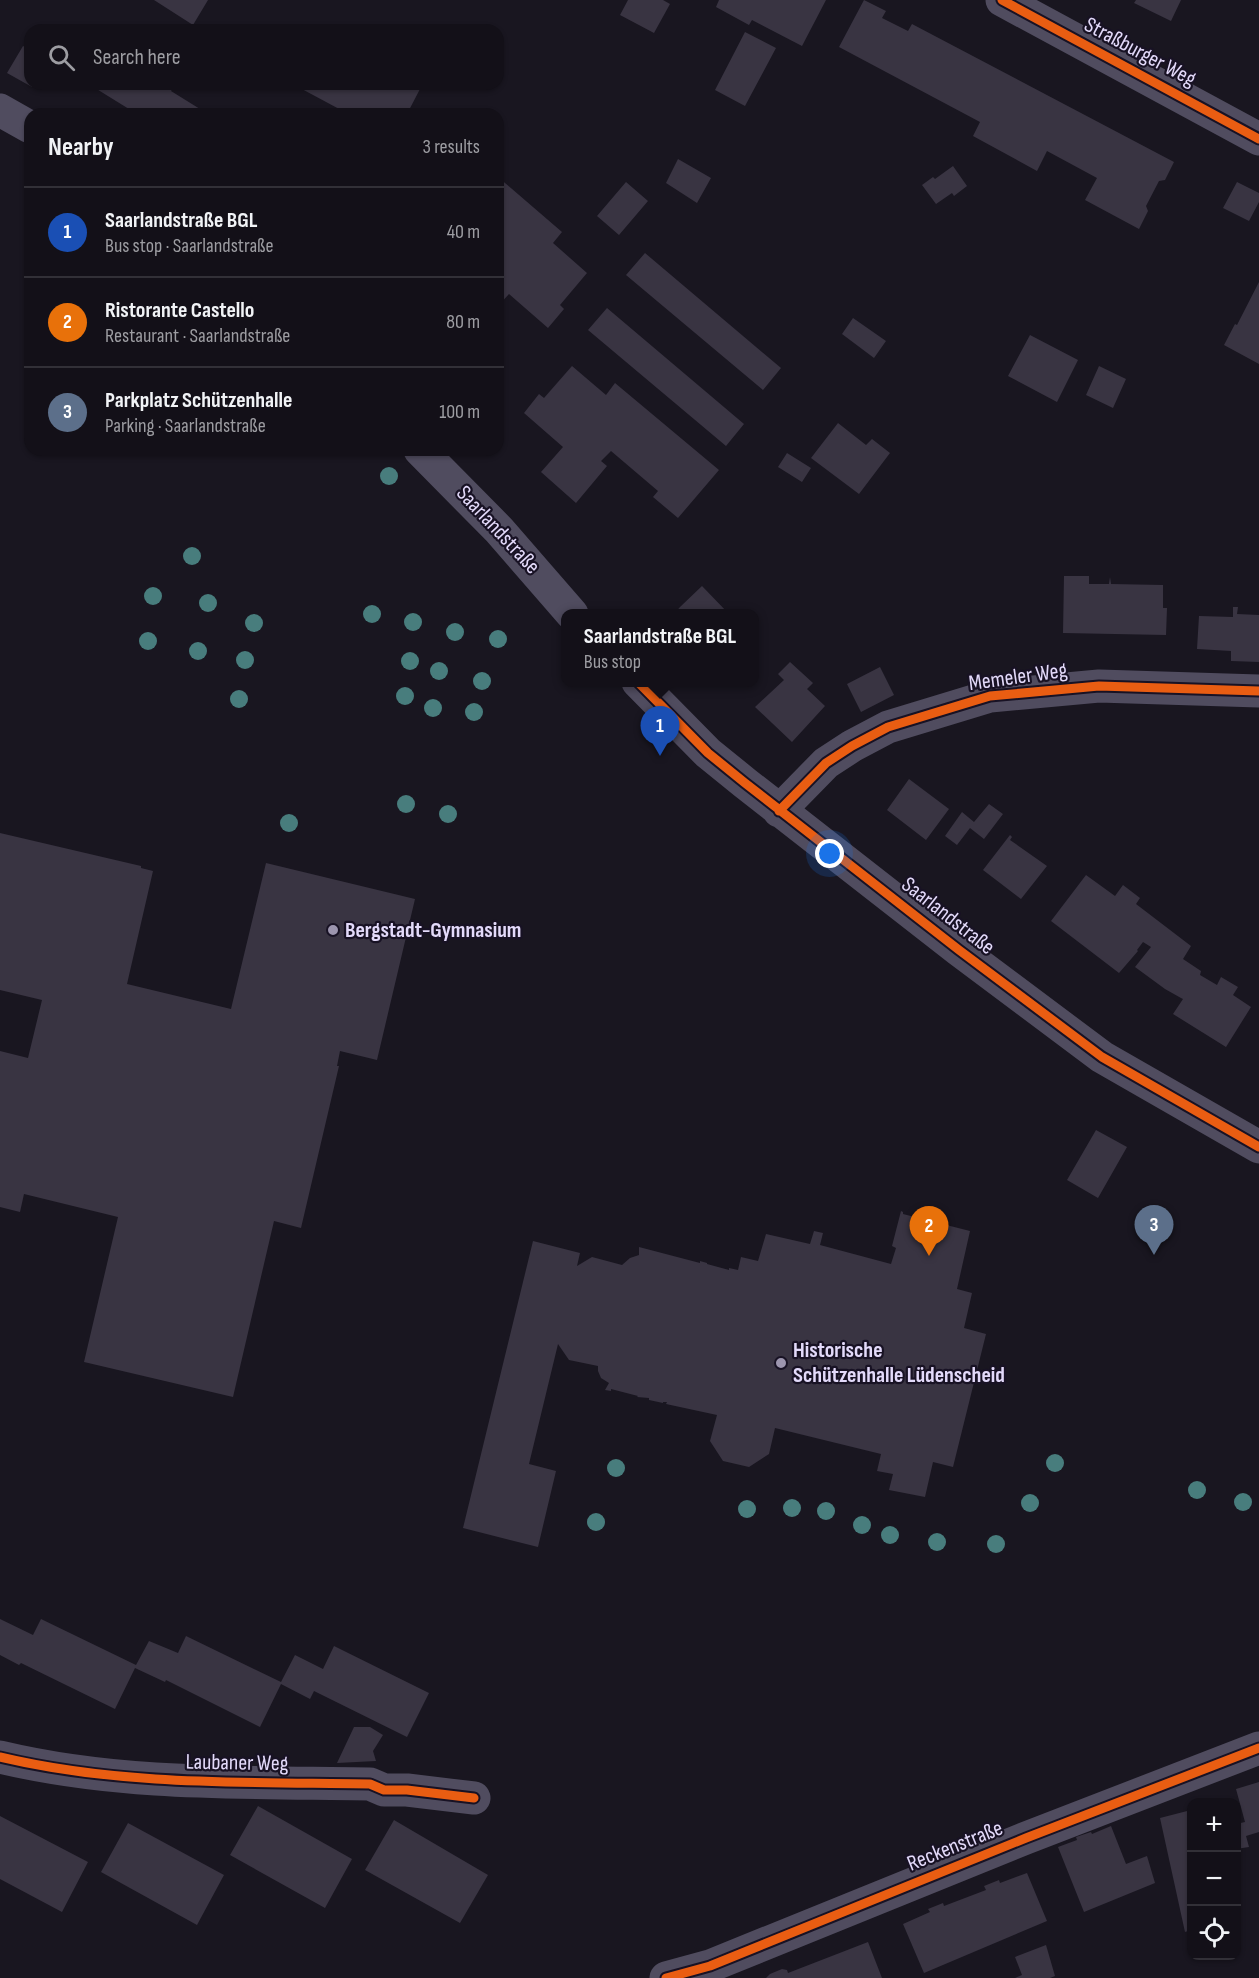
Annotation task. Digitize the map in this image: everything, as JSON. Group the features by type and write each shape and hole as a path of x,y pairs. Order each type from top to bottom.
{"street":[{"name":"Straßburger Weg","path":"1002,0 1259,139"},
{"path":"0,110 24,124"},
{"name":"Saarlandstraße","path":"426,456 499,530 568,609"},
{"name":"Memeler Weg","path":"779,811 826,763 852,746 888,727 990,696 1099,686 1259,691"},
{"name":"Saarlandstraße","path":"643,687 708,753 779,811 1102,1057 1259,1147"},
{"name":"Reckenstraße","path":"666,1978 710,1966 1026,1838 1259,1749"},
{"name":"Laubaner Weg","path":"0,1757 104,1775 169,1781 370,1784 384,1790 407,1790 474,1798"}],"building":[{"path":"154,0 208,0 191,24"},
{"path":"628,0 663,0 670,4 654,33 620,15"},
{"path":"719,0 826,0 802,46 752,20 749,25 716,7"},
{"path":"864,0 886,11 882,18 908,31 912,24 1174,162 1165,180 1159,181 1146,206 1148,211 1139,229 1085,200 1097,178 1047,151 1037,171 973,136 980,122 839,47"},
{"path":"1136,0 1181,0 1171,21 1134,3"},
{"path":"745,32 776,48 745,106 715,90"},
{"path":"23,46 24,47 24,83 7,73"},
{"path":"98,90 172,90 198,108 127,108"},
{"path":"304,90 419,90 410,108 337,108"},
{"path":"678,159 711,178 697,203 666,183"},
{"path":"953,166 967,186 954,196 952,193 936,204 922,185"},
{"path":"504,182 562,232 553,243 587,273 560,305 564,309 548,328 509,294 504,299"},
{"path":"626,182 648,201 619,235 597,216"},
{"path":"1237,182 1259,193 1259,202 1249,221 1223,208"},
{"path":"645,253 781,368 763,390 626,275"},
{"path":"1259,282 1259,364 1224,345"},
{"path":"607,308 744,424 726,446 588,330"},
{"path":"853,318 886,341 874,358 842,334"},
{"path":"1030,335 1078,360 1057,402 1008,376"},
{"path":"572,366 606,395 615,383 719,470 678,518 653,497 658,491 611,451 601,461 607,466 576,503 541,472 563,447 524,413 539,394 544,398"},
{"path":"1099,366 1126,379 1113,408 1086,395"},
{"path":"838,423 866,445 872,439 890,453 859,494 811,458"},
{"path":"787,453 811,468 802,482 778,467"},
{"path":"1064,576 1089,576 1089,584 1109,584 1110,577 1111,584 1163,585 1163,608 1167,608 1166,635 1063,633"},
{"path":"702,586 724,609 678,609"},
{"path":"1233,607 1238,607 1237,614 1259,615 1259,662 1231,661 1231,651 1197,649 1199,616 1233,617"},
{"path":"790,662 813,683 807,689 825,706 792,742 755,707 784,680 778,674"},
{"path":"880,667 894,695 861,712 847,684"},
{"path":"909,779 949,809 926,840 887,810"},
{"path":"989,804 1003,814 984,839 970,828 957,845 945,836 962,812 974,822"},
{"path":"0,833 141,866 141,868 153,871 127,984 231,1009 266,863 415,899 377,1060 340,1051 337,1066 339,1066 301,1228 274,1221 233,1397 84,1362 118,1217 24,1194 20,1212 0,1207 0,1051 28,1058 42,1000 0,990"},
{"path":"1010,835 1012,837 1010,840 1047,866 1021,899 983,870"},
{"path":"1086,875 1115,896 1123,885 1140,898 1136,904 1191,946 1183,959 1201,971 1200,975 1217,985 1221,977 1238,987 1233,995 1251,1007 1226,1047 1173,1014 1183,999 1135,967 1151,947 1143,942 1119,973 1051,921"},
{"path":"1096,1130 1127,1147 1098,1198 1067,1180"},
{"name":"Historische Schützenhalle Lüdenscheid","path":"901,1211 903,1214 970,1231 957,1289 972,1293 964,1328 986,1334 953,1467 933,1462 925,1497 889,1490 893,1474 877,1471 881,1454 775,1428 769,1454 749,1467 723,1461 710,1441 717,1415 611,1389 611,1391 605,1390 609,1383 601,1378 598,1366 569,1360 558,1344 529,1464 556,1471 538,1547 463,1528 533,1241 580,1253 577,1266 592,1257 622,1265 630,1258 639,1255 639,1247 729,1270 729,1268 738,1270 741,1257 758,1261 766,1234 810,1244 814,1231 823,1233 820,1245 891,1264 896,1248 892,1246"},
{"path":"0,1619 33,1635 41,1619 136,1665 149,1641 178,1653 186,1636 281,1682 295,1655 323,1669 334,1646 429,1693 407,1737 314,1691 310,1699 281,1684 260,1727 166,1680 165,1682 135,1668 115,1709 0,1655"},
{"path":"354,1727 370,1727 383,1735 373,1751 376,1761 337,1763"},
{"path":"1259,1782 1259,1832 1246,1836 1249,1847 1241,1848 1241,1823 1245,1822 1241,1798 1238,1798 1236,1789"},
{"path":"258,1806 352,1859 325,1908 230,1855"},
{"path":"1187,1811 1187,1931 1185,1932 1160,1818"},
{"path":"0,1816 88,1862 62,1912 0,1879"},
{"path":"394,1820 488,1875 460,1923 365,1870"},
{"path":"128,1823 224,1875 197,1925 101,1872"},
{"path":"1111,1826 1126,1864 1147,1856 1155,1883 1084,1912 1058,1847 1077,1840 1076,1837 1091,1832 1092,1834"},
{"path":"1027,1873 1047,1921 924,1973 903,1924 930,1912 928,1909 943,1903 944,1906 986,1890 984,1886 999,1880 1000,1883"},
{"path":"868,1942 882,1978 766,1978 782,1969 787,1970 788,1973"},
{"path":"1046,1945 1055,1976 1015,1978 1022,1975 1015,1957"}],"cycle path":[{"path":"1002,0 1259,139"},
{"path":"779,811 826,763 852,746 888,727 990,696 1099,686 1259,691"},
{"path":"643,687 708,753 745,783 959,950 1102,1057 1259,1147"},
{"path":"666,1978 710,1966 1026,1838 1259,1748"},
{"path":"0,1757 46,1766 138,1778 184,1781 370,1784 384,1790 407,1790 474,1798"}],"place":[{"name":"Saarlandstraße BGL","path":"660,756"},
{"name":"Bergstadt-Gymnasium","path":"333,930"},
{"name":"Parkplatz Schützenhalle","path":"1154,1255"},
{"name":"Ristorante Castello","path":"929,1256"},
{"name":"Historische Schützenhalle Lüdenscheid","path":"781,1363"}]}
